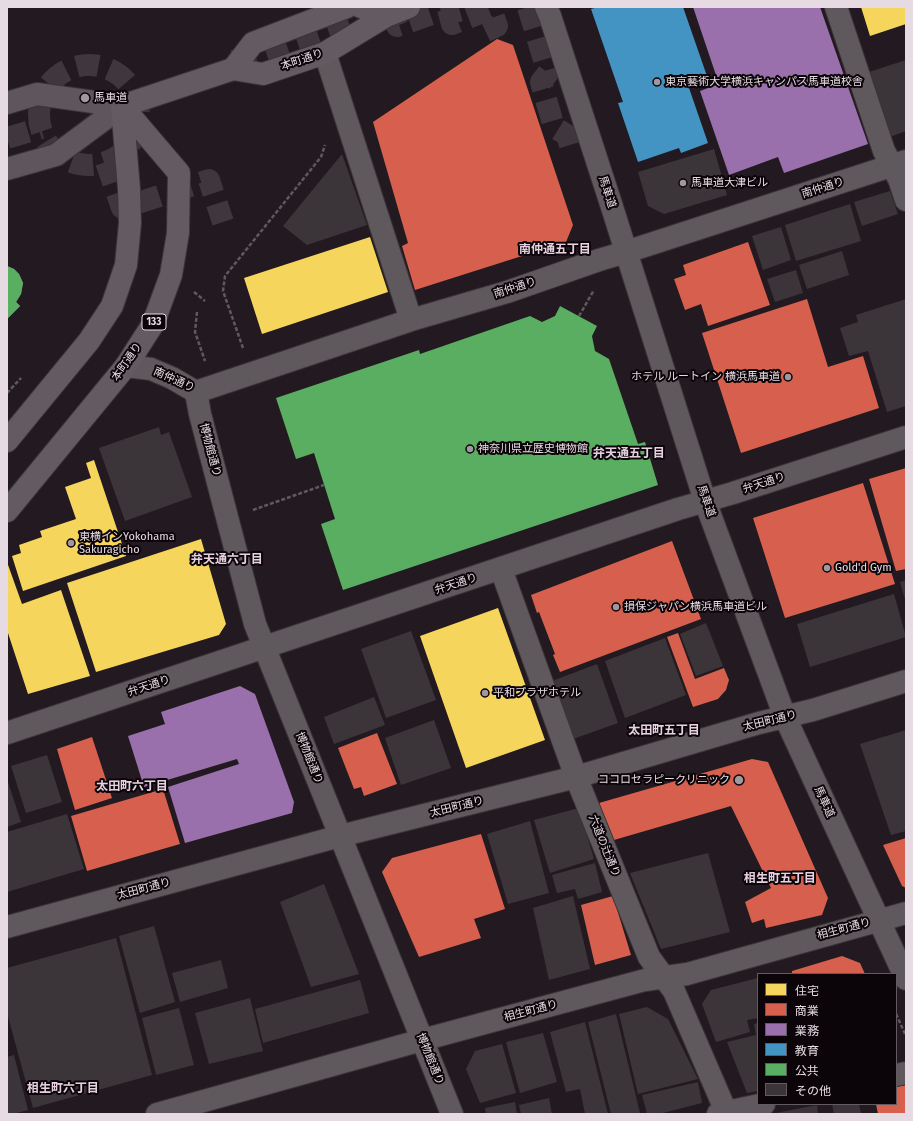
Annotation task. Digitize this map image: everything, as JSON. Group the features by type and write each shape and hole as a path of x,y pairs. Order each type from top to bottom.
{"highway":[{"path":"233,69 253,43 347,7"},
{"path":"361,7 386,16"},
{"name":"本町通り","path":"7,511 126,366 153,324 171,275 178,233 179,173 122,106 233,69 263,74 325,53 386,16 409,7"},
{"path":"7,441 89,341 112,306 126,265 130,223 130,189 122,106"}],"street":[{"name":"馬車道","path":"546,7 553,24 706,501 785,717 906,979"},
{"path":"836,7 884,151 899,163 899,179 906,200"},
{"path":"325,53 411,320"},
{"path":"7,103 37,94 122,106"},
{"path":"7,169 56,154 122,106"},
{"name":"南仲通り","path":"126,366 150,369 172,378 196,392 411,320 506,292 599,260 899,163"},
{"name":"博物館通り","path":"196,392 200,414 253,617 452,1114"},
{"name":"弁天通り","path":"7,733 678,509 906,437"},
{"name":"六道の辻通り","path":"501,569 576,777 649,957 674,991 724,1113"},
{"name":"太田町通り","path":"7,927 340,836 576,777 752,725 812,710 906,682"},
{"name":"相生町通り","path":"156,1114 644,980 687,974 906,913"},
{"path":"724,1113 760,1105"}],"path":[{"path":"243,349 224,292 225,276 321,157 327,139"},
{"path":"579,316 596,286"},
{"path":"192,290 205,302"},
{"path":"196,312 194,324 195,332 206,362"},
{"path":"7,393 22,377"},
{"path":"261,507 324,485"},
{"path":"897,1016 906,1036"}],"building: 住宅":[{"path":"861,7 906,7 906,24 870,36"},
{"path":"370,237 388,292 262,334 244,278"},
{"path":"94,460 126,556 23,591 12,556 21,553 19,545 42,537 40,531 76,519 65,487 91,478 86,463"},
{"path":"201,539 226,624 219,635 96,672 67,583"},
{"path":"7,562 22,604 61,590 90,676 28,694 7,630"},
{"path":"498,608 545,740 466,768 420,636"}],"building: 商業":[{"path":"497,39 513,45 573,225 566,242 415,290 402,246 408,243 373,122"},
{"path":"748,242 770,305 708,326 701,304 685,310 674,279 686,275 683,265"},
{"path":"807,299 828,367 863,356 879,408 741,453 702,333"},
{"path":"906,468 906,569 896,571 869,479"},
{"path":"863,483 895,584 785,618 753,518"},
{"name":"損保ジャパン横浜馬車道ビル","path":"672,541 701,619 560,672 553,655 555,654 539,612 537,613 531,595"},
{"path":"678,633 695,679 724,668 729,680 726,690 718,699 693,707 667,637"},
{"path":"377,733 397,784 364,796 361,787 354,789 338,748"},
{"path":"92,737 112,798 75,810 57,749"},
{"path":"752,759 768,762 828,898 822,915 766,928 764,919 752,923 745,902 771,888 731,806 614,840 599,803"},
{"path":"163,789 180,844 87,871 71,816"},
{"path":"481,834 505,909 474,919 481,938 419,957 382,872 392,858"},
{"path":"906,838 906,888 902,886 883,845"},
{"path":"613,896 631,955 595,965 581,905"},
{"path":"842,956 860,963 865,973 792,973 792,971"},
{"path":"906,1085 906,1114 878,1114 876,1105 897,1105 897,1087"}],"building: 業務":[{"path":"693,7 820,7 868,144 784,173 778,157 729,175 700,91 719,84"},
{"path":"7,266 14,269 19,274 23,283 21,294 16,302 20,306 7,319"},
{"path":"240,686 255,694 294,802 292,813 185,843 168,787 239,764 237,759 144,787 128,736 165,724 161,712"}],"building: 教育":[{"name":"東京藝術大学横浜キャンパス馬車道校舎","path":"598,7 683,7 708,79 688,85 708,143 681,153 679,148 638,162 618,103 623,102 591,9"}],"building: 公共":[{"path":"7,266 14,269 19,274 23,283 21,294 16,302 20,306 7,319"},
{"name":"神奈川県立歴史博物館","path":"560,306 597,326 592,336 595,351 609,359 638,444 645,442 658,485 343,590 321,524 335,519 314,453 296,459 276,398 419,350 420,354 530,316 542,322 555,316"}],"building: その他":[{"path":"906,60 906,131 887,138 866,73"},
{"name":"馬車道大津ビル","path":"714,149 727,195 664,214 648,206 638,172"},
{"path":"342,154 367,225 307,245 283,226"},
{"path":"890,191 898,214 862,226 854,202"},
{"path":"850,204 861,241 796,261 785,225"},
{"path":"781,227 791,260 763,270 752,236"},
{"path":"842,251 849,275 807,289 799,265"},
{"path":"796,270 803,293 775,302 767,279"},
{"path":"906,299 906,406 887,412 868,351 849,356 840,328 858,322 856,315"},
{"path":"159,427 161,435 169,432 192,497 125,521 99,448"},
{"path":"906,580 906,603 900,582"},
{"path":"894,594 906,637 810,667 797,624"},
{"path":"706,623 723,666 696,676 680,634"},
{"path":"411,631 436,700 386,718 361,649"},
{"path":"665,638 686,695 625,718 605,661"},
{"path":"597,664 618,723 573,739 552,681"},
{"path":"374,697 385,725 334,744 324,717"},
{"path":"434,720 451,768 401,785 385,738"},
{"path":"906,730 906,831 891,835 860,744"},
{"path":"47,755 62,802 26,813 11,766"},
{"path":"7,779 21,822 7,827"},
{"path":"579,808 594,859 550,873 534,820"},
{"path":"67,814 84,869 7,892 7,832"},
{"path":"530,821 549,893 508,904 487,834"},
{"path":"708,853 730,932 661,949 630,873"},
{"path":"595,863 602,892 578,899 575,889 557,893 552,875"},
{"path":"324,884 359,974 311,987 280,902"},
{"path":"573,896 590,969 549,980 533,908"},
{"path":"154,926 175,1002 140,1013 119,936"},
{"path":"116,938 152,1075 33,1108 7,1013 7,968"},
{"path":"221,960 228,988 180,1002 172,973"},
{"path":"757,978 757,1018 747,1020 750,1032 716,1042 702,1004 711,990"},
{"path":"360,980 369,1013 263,1043 255,1009"},
{"path":"250,998 263,1051 209,1064 195,1013"},
{"path":"647,1007 668,1019 698,1079 638,1094 619,1014"},
{"path":"179,1008 194,1065 156,1075 142,1018"},
{"path":"616,1014 640,1113 636,1114 611,1114 588,1022"},
{"path":"585,1022 608,1114 585,1114 580,1089 566,1092 550,1032"},
{"path":"757,1023 757,1091 747,1093 727,1042 756,1035 754,1024"},
{"path":"543,1033 557,1082 520,1093 506,1042"},
{"path":"502,1044 516,1093 480,1103 466,1069 475,1051"},
{"path":"14,1055 28,1110 7,1114 7,1057"},
{"path":"698,1082 702,1103 659,1114 647,1114 642,1095"},
{"path":"549,1098 552,1114 521,1114 519,1105"},
{"path":"515,1102 517,1114 486,1114 485,1108"},
{"path":"817,1105 818,1114 776,1114 776,1113"},
{"path":"832,1105 859,1105 861,1114 834,1114"}],"tunnel":[{"path":"234,61 389,7 397,26 453,7"},
{"path":"528,7 548,73 541,82 554,127 567,135 570,145"},
{"path":"448,9 452,24 491,9 497,26 482,33"},
{"path":"89,65 108,69 124,80 135,96 139,115 135,134 124,150 108,161 89,165 70,161 54,150 43,134 39,115 43,96 54,80 70,69 89,65"},
{"path":"7,138 41,128"},
{"path":"106,162 122,208 209,180 223,222"}],"place":[{"name":"東京藝術大学横浜キャンパス馬車道校舎","path":"657,82"},
{"name":"馬車道","path":"85,98"},
{"name":"馬車道大津ビル","path":"683,183"},
{"name":"ホテル ルートイン 横浜馬車道","path":"788,377"},
{"name":"神奈川県立歴史博物館","path":"470,449"},
{"name":"東横インYokohama Sakuragicho","path":"71,543"},
{"name":"Gold'd Gym","path":"827,568"},
{"name":"損保ジャパン横浜馬車道ビル","path":"616,607"},
{"name":"平和プラザホテル","path":"485,693"},
{"name":"ココロセラピークリニック","path":"739,780"}],"district":[{"name":"南仲通五丁目","path":"555,250"},
{"name":"弁天通五丁目","path":"629,454"},
{"name":"弁天通六丁目","path":"227,560"},
{"name":"太田町五丁目","path":"664,731"},
{"name":"太田町六丁目","path":"132,787"},
{"name":"相生町五丁目","path":"780,879"},
{"name":"相生町六丁目","path":"63,1089"}]}
